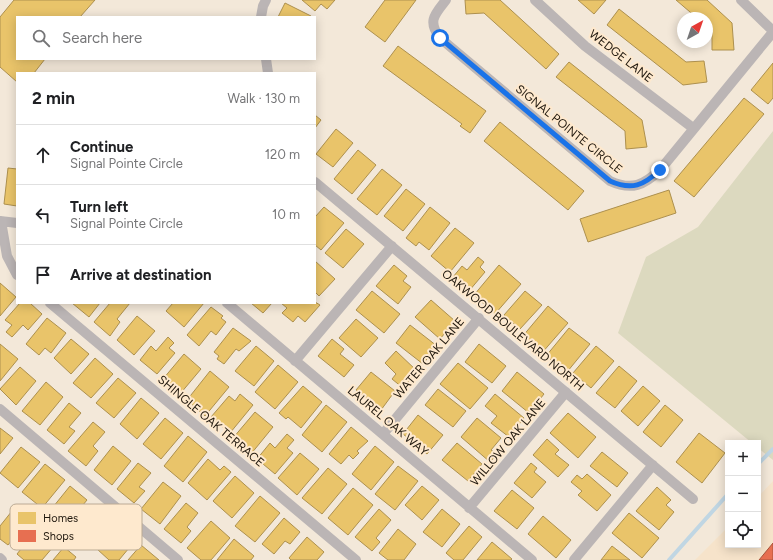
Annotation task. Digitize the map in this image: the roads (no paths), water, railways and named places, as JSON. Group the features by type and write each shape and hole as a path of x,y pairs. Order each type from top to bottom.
{"street":[{"path":"261,16 266,0"},
{"name":"SIGNAL POINTE CIRCLE","path":"446,0 434,17 433,25 440,38 610,181 628,186 639,185 649,180 694,128 773,31"},
{"name":"WEDGE LANE","path":"535,0 585,46 694,128"},
{"path":"741,0 773,31"},
{"path":"266,60 268,72"},
{"name":"OAKWOOD BOULEVARD NORTH","path":"316,183 693,499"},
{"path":"16,223 0,221 7,256 16,273"},
{"path":"295,361 392,246"},
{"name":"SHINGLE OAK TERRACE","path":"51,304 356,560"},
{"name":"LAUREL OAK WAY","path":"228,304 532,560"},
{"name":"WATER OAK LANE","path":"383,434 479,318"},
{"name":"WILLOW OAK LANE","path":"469,508 566,392"},
{"path":"0,409 112,504"},
{"path":"574,560 653,466"},
{"path":"142,529 178,560"}],"waterway":[{"path":"761,461 773,449"},
{"path":"669,560 725,497"}]}
